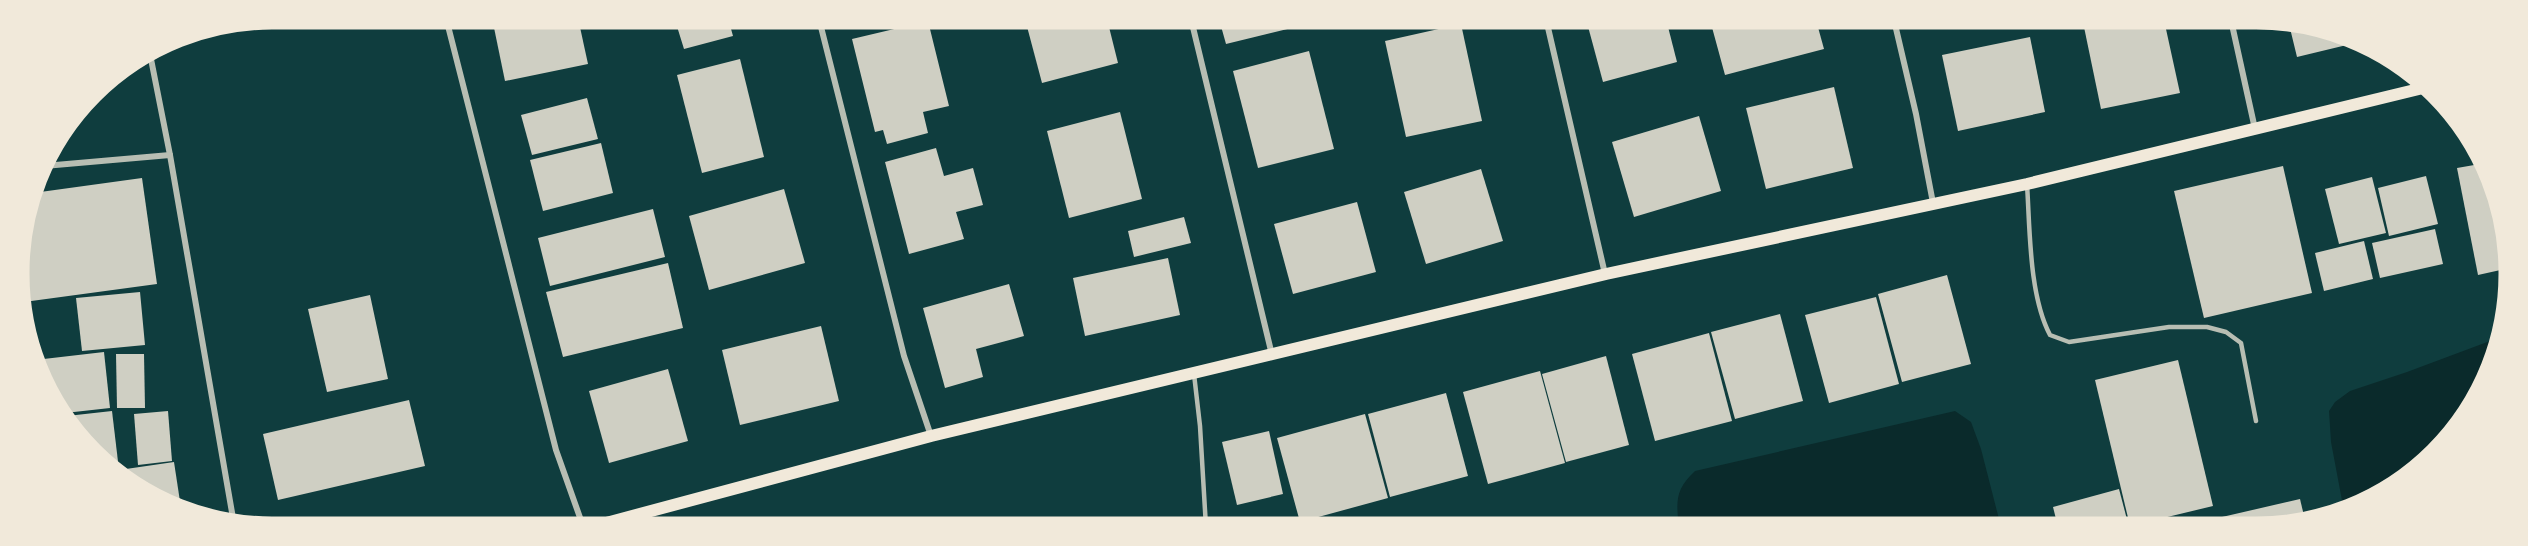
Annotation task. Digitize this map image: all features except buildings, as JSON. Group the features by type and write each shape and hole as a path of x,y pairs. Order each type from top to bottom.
{"main road":[{"path":"625,518 931,436 1606,274 2027,184 2417,90"}],"street":[{"path":"449,28 556,450 580,518"},
{"path":"821,28 904,356 931,436"},
{"path":"1193,28 1272,355"},
{"path":"1548,28 1606,274"},
{"path":"1896,28 1916,114 1933,203"},
{"path":"2233,28 2255,130"},
{"path":"151,61 170,155 232,514"},
{"path":"54,165 170,155"}],"lane":[{"path":"2027,184 2031,258 2043,322 2050,335 2068,342 2169,327 2207,327 2226,332 2241,344 2256,421"},
{"path":"1194,374 1200,426 1205,518"}],"water":[{"path":"2490,341 2481,367 2467,395 2449,422 2428,446 2391,476 2342,502 2331,442 2329,411 2335,402 2350,391"},
{"path":"1955,411 1971,422 1981,449 1999,518 1678,518 1680,490 1695,471"}]}
